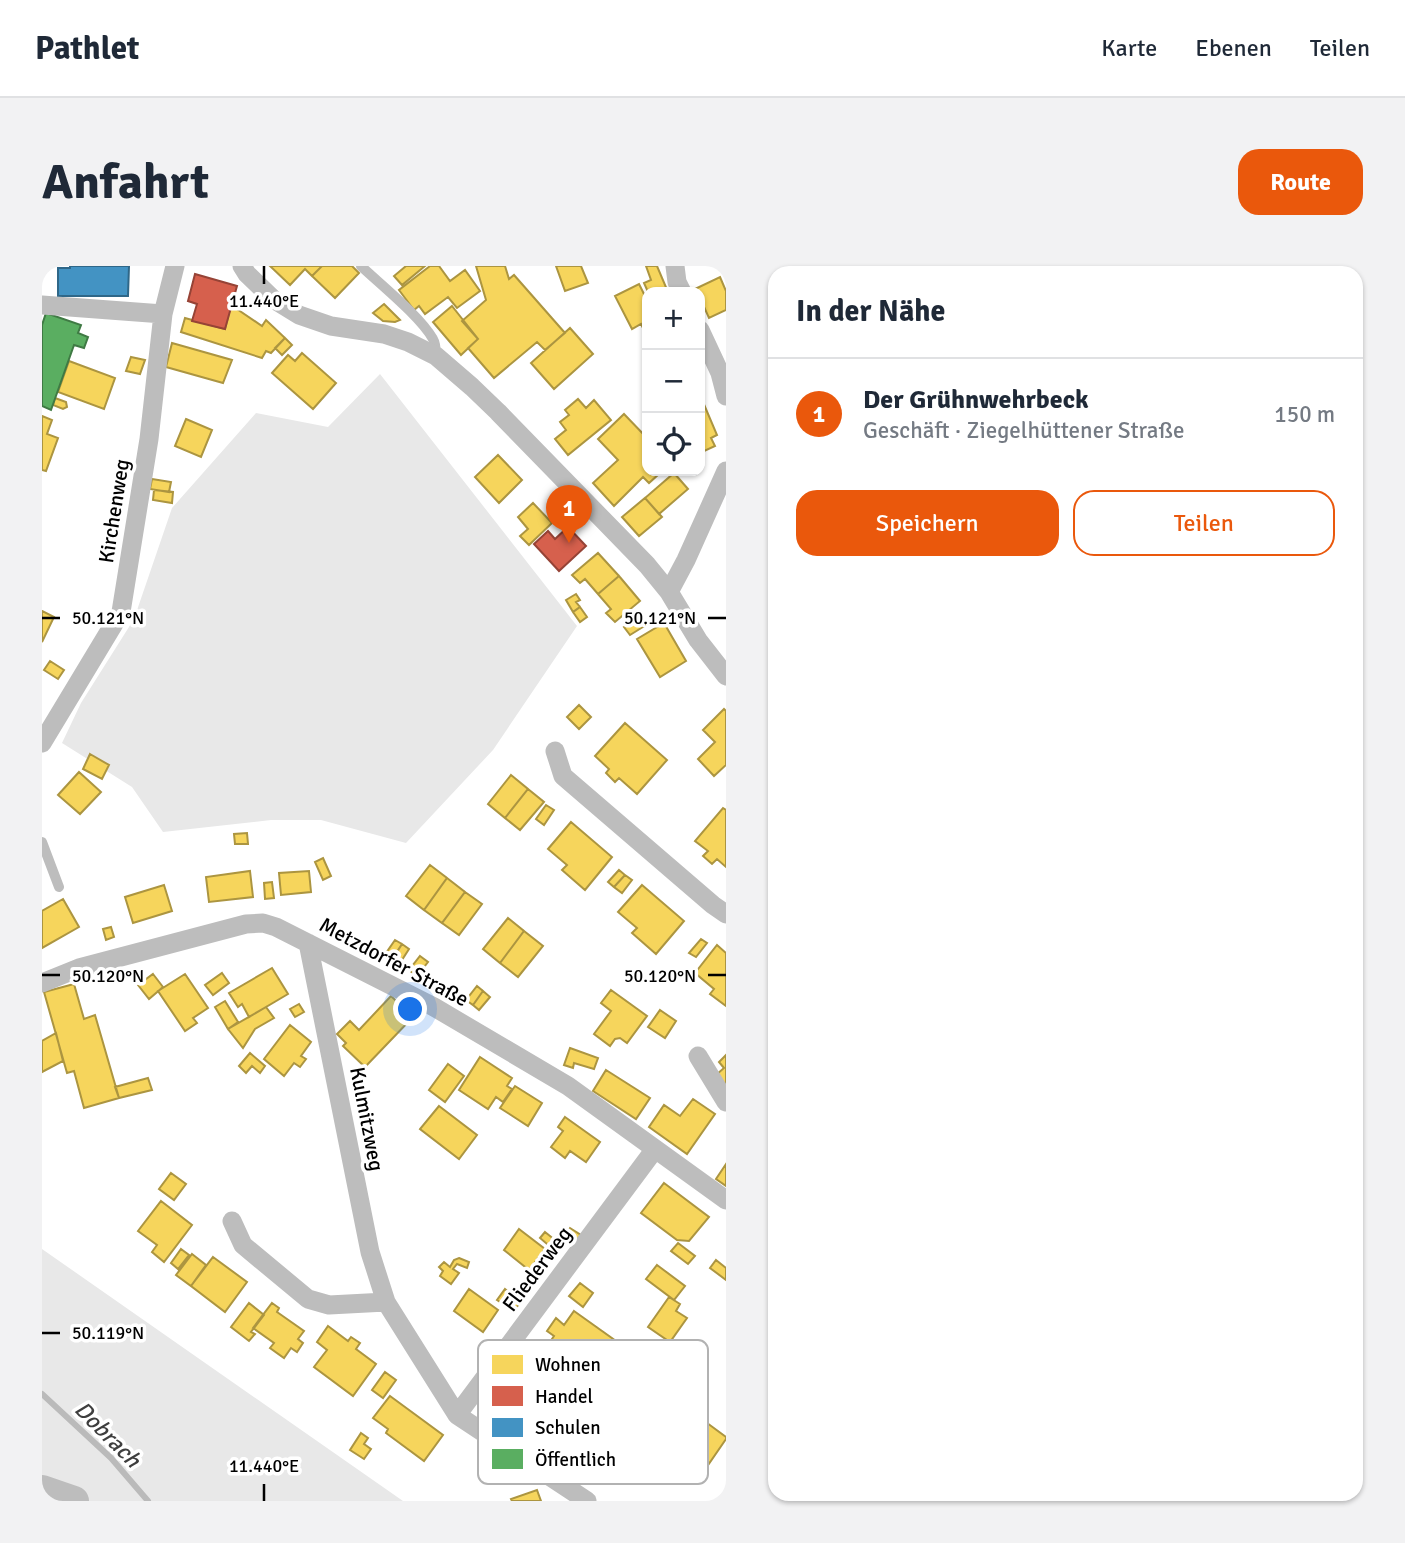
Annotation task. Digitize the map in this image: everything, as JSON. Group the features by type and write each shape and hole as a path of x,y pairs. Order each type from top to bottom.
{"main road":[{"path":"42,1490 74,1501"}],"street":[{"name":"Kirchenweg","path":"42,743 121,612 149,439 163,314 175,266"},
{"path":"242,266 273,299 299,315 331,326 384,334 436,356 498,412 647,565 726,676"},
{"path":"675,266 680,287"},
{"path":"42,305 163,314"},
{"path":"705,341 720,373 726,396"},
{"path":"668,592 686,560 726,471"},
{"path":"555,751 564,776 726,914"},
{"name":"Metzdorfer Straße","path":"42,984 79,968 246,924 263,923 276,927 434,1007 568,1086 726,1200"},
{"name":"Kulmitzweg","path":"308,943 370,1252 386,1302 457,1415 478,1429"},
{"path":"698,1056 726,1102"},
{"name":"Fliederweg","path":"513,1340 655,1149"},
{"path":"232,1221 243,1245 308,1299 329,1305 386,1302"},
{"name":"Fliederweg","path":"457,1415 478,1387"},
{"name":"Kulmitzweg","path":"561,1484 587,1501"}],"lane":[{"path":"361,266 418,319 433,338 436,356"},
{"path":"42,842 59,887"}],"shaded area":[{"path":"380,374 577,626 493,750 406,843 321,820 271,820 163,832 132,787 62,743 81,703 134,619 172,508 256,413 328,427"},
{"path":"42,1249 403,1501 74,1501 42,1490"}],"building: Wohnen":[{"path":"270,266 322,266 312,276 305,269 290,285"},
{"path":"322,266 352,266 359,273 335,298 312,276"},
{"path":"406,266 425,266 402,285 394,276"},
{"path":"430,266 439,266 450,281 465,270 480,291 457,308 448,297 425,314 419,306 414,310 399,290"},
{"path":"476,266 505,266 509,279 514,275 565,333 545,350 537,342 494,378 468,348 478,339 462,321 486,300"},
{"path":"556,266 581,266 588,283 565,291"},
{"path":"646,266 657,266 666,287 646,287 644,283 651,280"},
{"path":"720,277 726,291 726,310 709,318 705,309 705,287 699,287"},
{"path":"639,284 642,290 642,326 641,324 632,329 615,296"},
{"path":"384,304 400,320 383,321 373,313"},
{"path":"231,305 262,326 266,320 285,338 271,353 266,351 262,358 181,332 185,318 225,329"},
{"path":"452,306 478,339 461,355 433,322"},
{"path":"570,328 593,354 554,389 531,363"},
{"path":"285,338 292,345 282,355 275,348"},
{"path":"172,343 232,360 223,383 166,367"},
{"path":"302,353 336,383 313,409 272,373 288,355 295,361"},
{"path":"131,357 145,360 140,374 126,371"},
{"path":"69,361 115,378 104,409 58,392"},
{"path":"55,398 66,402 67,407 63,409 53,405"},
{"path":"578,399 586,408 594,400 611,420 568,455 555,439 566,430 560,422 569,415 565,410"},
{"path":"705,407 717,435 711,438 715,446 705,451"},
{"path":"624,414 642,433 642,476 657,476 649,483 643,477 614,506 593,483 618,460 598,439"},
{"path":"42,416 52,420 47,434 58,438 46,471 42,470"},
{"path":"186,419 212,430 201,457 175,446"},
{"path":"498,455 522,480 499,503 475,477"},
{"path":"671,476 677,476 688,489 659,514 645,498"},
{"path":"152,479 171,482 169,492 150,489"},
{"path":"154,490 173,492 172,503 153,500"},
{"path":"645,498 662,517 639,536 622,517"},
{"path":"533,503 552,523 529,545 520,536 528,529 518,517"},
{"path":"598,553 619,576 598,594 585,579 580,583 572,575"},
{"path":"619,576 640,601 615,622 606,613 611,609 598,594"},
{"path":"576,594 580,600 576,602 580,607 573,612 566,600"},
{"path":"580,607 587,617 580,622 573,612"},
{"path":"42,611 54,617 42,642"},
{"path":"640,617 646,625 630,635 624,627"},
{"path":"664,623 686,661 660,677 637,639"},
{"path":"50,661 64,670 58,679 44,670"},
{"path":"579,705 591,717 579,729 567,717"},
{"path":"724,709 726,765 714,776 698,759 715,742 703,730"},
{"path":"625,723 667,760 637,794 619,778 615,782 606,773 609,769 595,756"},
{"path":"90,754 109,765 102,779 83,769"},
{"path":"79,772 101,792 80,814 58,795"},
{"path":"511,775 528,789 505,818 488,804"},
{"path":"528,789 544,802 520,830 505,818"},
{"path":"546,805 554,810 544,825 536,819"},
{"path":"723,808 726,810 726,867 717,859 712,864 703,856 708,851 695,841"},
{"path":"571,822 612,857 585,890 562,870 567,865 548,849"},
{"path":"247,833 248,844 235,844 234,834"},
{"path":"323,858 331,876 323,880 315,862"},
{"path":"430,865 447,878 424,910 406,896"},
{"path":"619,870 625,875 614,887 608,882"},
{"path":"250,871 253,897 209,902 206,877"},
{"path":"309,871 311,892 281,895 279,873"},
{"path":"625,875 632,880 622,893 614,887"},
{"path":"447,878 465,892 442,923 424,910"},
{"path":"272,882 274,898 265,899 264,883"},
{"path":"164,885 172,911 133,923 125,897"},
{"path":"642,885 684,921 656,954 632,933 637,928 618,912"},
{"path":"465,892 482,904 459,935 442,923"},
{"path":"63,899 79,927 42,948 42,911"},
{"path":"508,918 524,931 500,963 483,949"},
{"path":"111,927 114,937 106,940 103,929"},
{"path":"524,931 543,946 518,977 500,963"},
{"path":"701,939 707,943 696,957 689,953"},
{"path":"395,940 402,944 393,958 386,953"},
{"path":"402,944 409,949 400,963 393,958"},
{"path":"717,945 726,953 726,1006 710,994 714,989 695,973"},
{"path":"420,956 428,962 417,976 409,970"},
{"path":"272,968 288,994 249,1017 242,1004 238,1007 229,993"},
{"path":"222,973 229,983 213,995 205,985"},
{"path":"153,974 163,987 149,999 138,985"},
{"path":"185,974 208,1008 193,1018 197,1023 185,1031 158,991"},
{"path":"74,984 84,1019 95,1015 119,1098 84,1108 74,1071 67,1073 44,992"},
{"path":"477,986 483,991 473,1005 466,1000"},
{"path":"611,990 647,1016 627,1043 620,1038 615,1039 610,1046 594,1034 611,1011 601,1003"},
{"path":"483,991 490,997 479,1010 473,1005"},
{"path":"391,996 413,1017 365,1067 343,1046 346,1043 337,1034 350,1021 359,1030"},
{"path":"225,1001 238,1022 228,1029 215,1007"},
{"path":"299,1004 304,1012 295,1017 290,1009"},
{"path":"266,1007 274,1018 255,1029 243,1048 228,1029"},
{"path":"660,1010 676,1021 665,1038 648,1027"},
{"path":"290,1025 311,1042 301,1056 306,1059 300,1067 294,1063 284,1076 264,1059"},
{"path":"56,1033 63,1061 42,1072 42,1041"},
{"path":"570,1048 598,1058 594,1069 574,1063 573,1068 564,1065"},
{"path":"250,1053 265,1066 260,1073 252,1066 246,1073 239,1066"},
{"path":"726,1055 726,1085 716,1075 724,1068 719,1062"},
{"path":"480,1057 512,1078 507,1086 512,1089 503,1102 496,1097 488,1109 459,1090"},
{"path":"448,1064 464,1076 445,1102 429,1090"},
{"path":"606,1070 650,1098 636,1119 593,1091"},
{"path":"148,1078 152,1090 119,1098 115,1087"},
{"path":"515,1086 542,1103 528,1126 500,1108"},
{"path":"693,1099 715,1114 687,1154 649,1127 664,1105 680,1116"},
{"path":"439,1106 477,1135 459,1159 420,1129"},
{"path":"565,1117 600,1142 586,1162 570,1151 565,1158 551,1147 563,1131 558,1127"},
{"path":"726,1164 726,1186 716,1179"},
{"path":"171,1173 186,1184 174,1200 159,1189"},
{"path":"664,1183 709,1217 689,1241 677,1240 641,1213"},
{"path":"161,1201 192,1225 164,1262 152,1252 157,1245 138,1231"},
{"path":"570,1228 581,1235 572,1247 561,1240"},
{"path":"519,1229 545,1249 529,1270 504,1250"},
{"path":"545,1232 560,1244 554,1250 540,1238"},
{"path":"678,1243 695,1256 688,1264 671,1251"},
{"path":"181,1249 189,1255 178,1269 171,1263"},
{"path":"192,1254 206,1265 191,1286 176,1275"},
{"path":"213,1257 247,1282 225,1312 191,1286"},
{"path":"459,1258 469,1262 467,1268 457,1264 453,1269 459,1273 451,1284 440,1276 443,1271 439,1267 444,1262 450,1267 454,1260"},
{"path":"716,1260 726,1268 726,1280 710,1268"},
{"path":"657,1265 685,1286 674,1300 646,1279"},
{"path":"580,1283 593,1293 583,1307 569,1296"},
{"path":"469,1289 498,1310 483,1332 454,1311"},
{"path":"505,1289 521,1301 514,1311 497,1300"},
{"path":"669,1297 680,1304 676,1311 687,1318 671,1340 667,1340 648,1327"},
{"path":"249,1303 264,1315 251,1332 255,1334 249,1341 231,1327"},
{"path":"272,1303 279,1308 277,1312 304,1331 298,1339 303,1343 297,1352 291,1348 284,1358 270,1348 274,1343 253,1328"},
{"path":"574,1311 615,1340 551,1340 554,1336 547,1331 556,1318 564,1325"},
{"path":"328,1326 348,1341 351,1337 360,1343 356,1349 376,1364 353,1396 314,1367 327,1350 317,1342"},
{"path":"385,1372 396,1380 383,1398 372,1390"},
{"path":"390,1396 443,1435 424,1461 386,1433 388,1429 373,1418"},
{"path":"708,1424 726,1439 708,1465"},
{"path":"361,1433 368,1438 364,1444 371,1449 364,1459 350,1450"},
{"path":"537,1490 541,1501 511,1499"}],"building: Handel":[{"path":"195,274 237,286 225,329 192,321 197,304 188,301"},
{"path":"568,527 586,546 559,571 534,544 548,531 555,539"}],"building: Schulen":[{"path":"129,266 128,296 58,296 58,268"}],"building: Öffentlich":[{"path":"46,313 81,325 78,333 88,337 84,348 74,345 51,410 42,406 42,325"}],"waterway":[{"name":"Dobrach","path":"42,1394 111,1458 148,1501"}],"place":[{"name":"Der Grühnwehrbeck","path":"569,543"}]}
